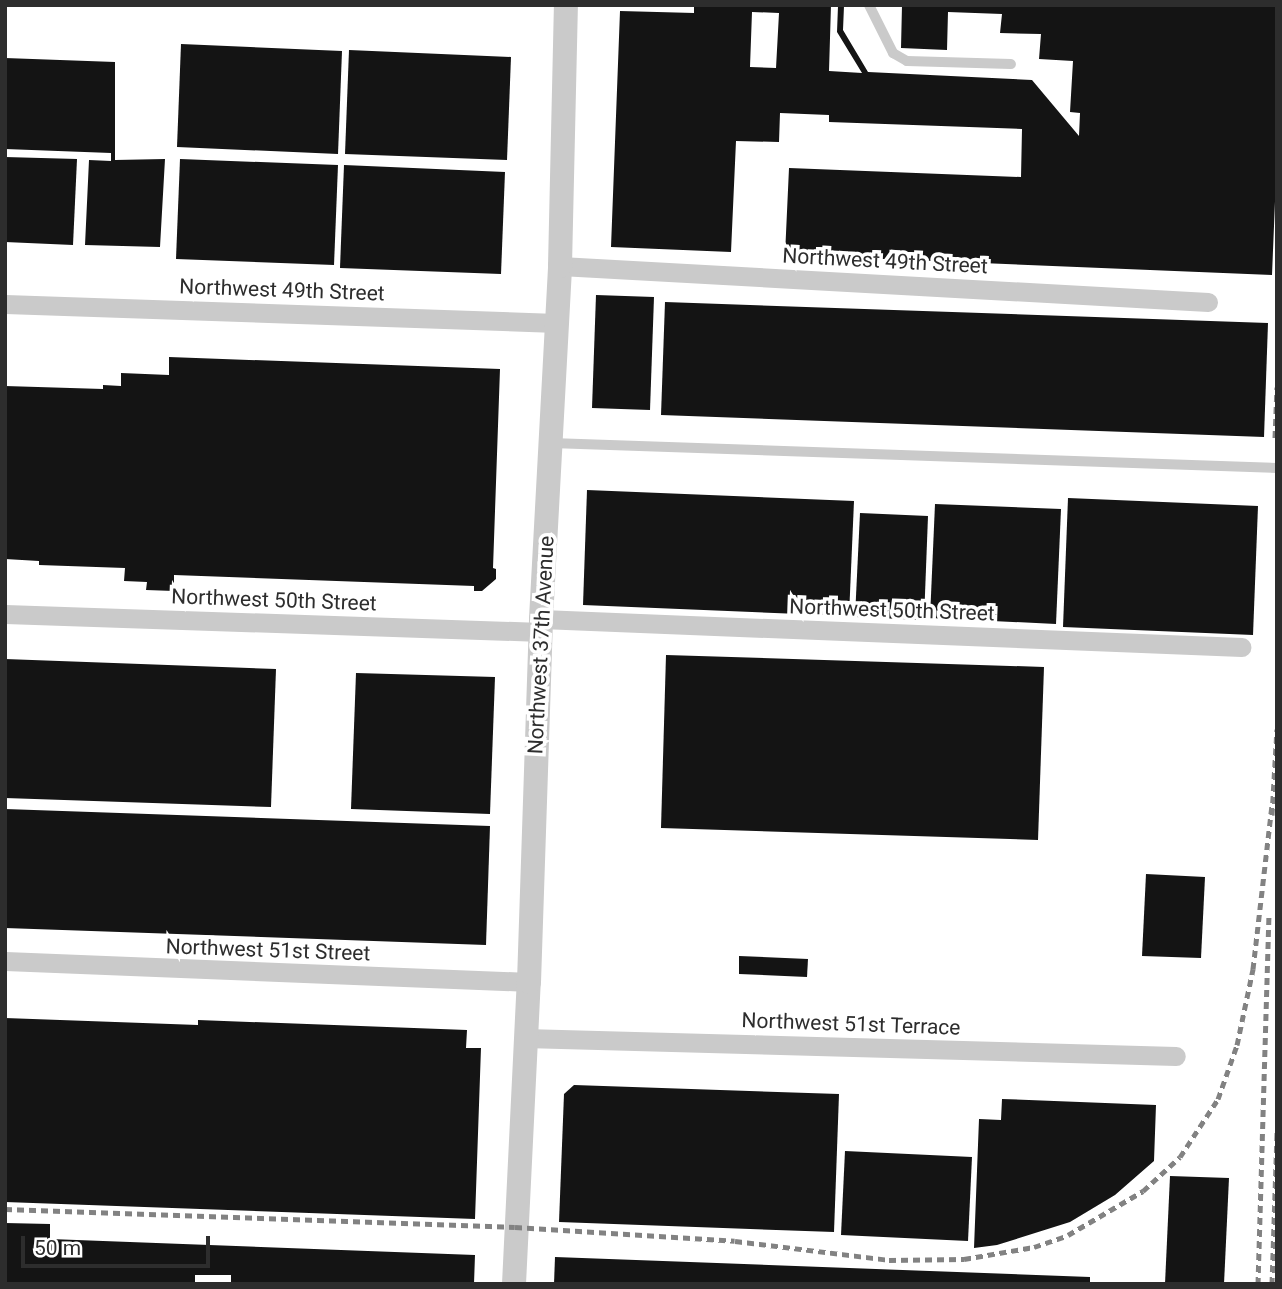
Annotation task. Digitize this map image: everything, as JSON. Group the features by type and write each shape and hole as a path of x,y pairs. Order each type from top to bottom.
{"street":[{"name":"Northwest 37th Avenue","path":"514,1284 524,1038 529,982 541,626 560,267 566,5"},
{"name":"Northwest 49th Street","path":"560,267 1208,302"},
{"name":"Northwest 49th Street","path":"5,303 557,323"},
{"name":"Northwest 50th Street","path":"5,614 541,626 1241,647"},
{"name":"Northwest 51st Street","path":"5,961 529,982"},
{"name":"Northwest 51st Terrace","path":"524,1038 1176,1056"}],"lane":[{"path":"869,5 893,53 906,61 1012,64"},
{"path":"551,443 1277,468"}],"building":[{"path":"694,5 831,5 829,71 862,73 837,32 838,6 844,6 843,30 868,72 1032,80 1079,136 1080,113 1070,112 1073,61 1039,59 1041,34 1000,33 1002,14 948,12 947,50 901,48 902,5 1277,5 1277,153 1272,275 785,255 789,168 1021,177 1022,129 829,122 829,115 780,113 779,142 736,141 731,252 611,247 620,11 694,13","holes":["752,12 779,13 776,68 750,67"]},
{"path":"181,44 342,51 338,154 177,147"},
{"path":"349,50 511,57 507,160 345,154"},
{"path":"5,58 115,62 115,160 165,159 160,247 85,245 89,160 111,161 111,153 5,149"},
{"path":"5,157 77,159 73,245 5,242"},
{"path":"180,159 338,165 334,265 176,259"},
{"path":"344,165 505,172 501,274 340,268"},
{"path":"596,295 654,297 650,410 592,408"},
{"path":"665,302 1268,323 1264,437 661,415"},
{"path":"169,357 500,369 493,568 496,569 496,579 482,591 474,591 474,586 174,575 174,591 146,590 147,582 124,581 125,568 39,565 39,561 5,559 5,386 103,389 103,385 121,386 121,373 169,375"},
{"path":"587,490 854,501 849,616 583,605"},
{"path":"1068,498 1258,506 1253,635 1063,627"},
{"path":"935,504 1061,509 1056,624 930,618"},
{"path":"860,513 928,516 924,620 855,617"},
{"path":"666,655 1044,667 1038,840 661,828"},
{"path":"5,659 276,669 271,807 5,798"},
{"path":"356,673 495,677 490,814 351,809"},
{"path":"5,809 490,826 486,945 5,928"},
{"path":"1146,874 1205,877 1201,958 1142,956"},
{"path":"739,956 808,959 807,977 739,974"},
{"path":"5,1018 198,1025 198,1020 467,1030 466,1048 481,1048 475,1219 5,1202"},
{"path":"574,1085 839,1094 834,1232 559,1222 564,1094"},
{"path":"1002,1099 1156,1105 1154,1161 1115,1195 1070,1222 997,1245 974,1248 979,1119 1001,1120"},
{"path":"845,1151 972,1157 968,1241 841,1235"},
{"path":"1170,1176 1229,1178 1224,1284 1165,1284"},
{"path":"5,1223 50,1224 50,1239 475,1255 474,1284 231,1284 231,1275 195,1275 195,1284 5,1284"},
{"path":"555,1257 1090,1277 1090,1284 554,1284"}],"railway":[{"path":"1275,438 1277,387"},
{"path":"1272,815 1277,729"},
{"path":"5,1209 515,1227 735,1241 889,1260 964,1259 1034,1247 1068,1235 1143,1191 1180,1157 1218,1099 1237,1045 1253,969 1272,806"},
{"path":"1258,1284 1269,916"},
{"path":"1272,1284 1277,1132"}]}
